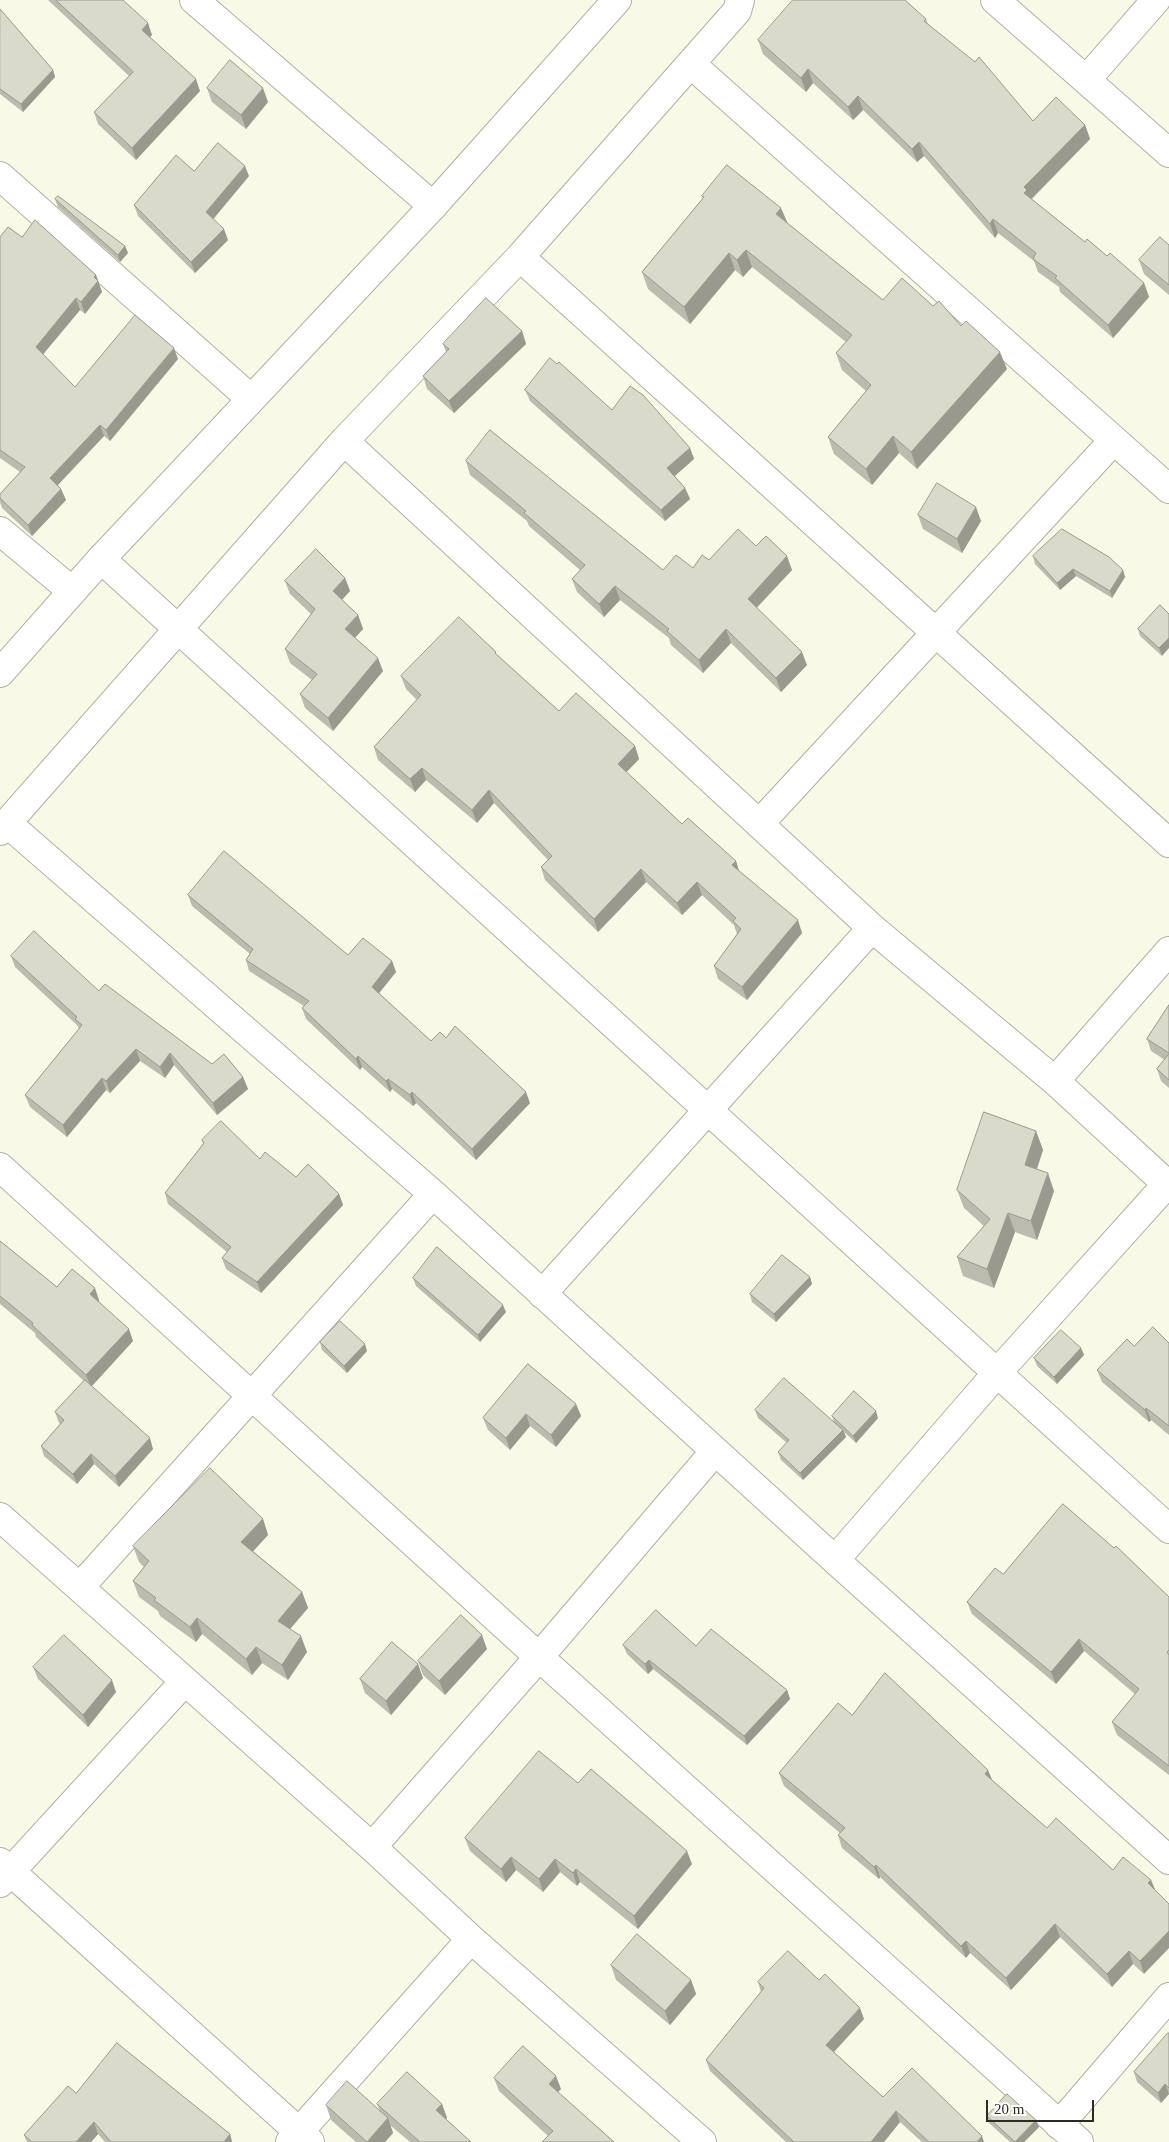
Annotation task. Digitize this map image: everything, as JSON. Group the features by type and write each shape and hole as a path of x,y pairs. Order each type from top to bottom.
{"main road":[{"path":"194,0 433,206"},
{"path":"740,0 737,11 520,257 344,442 4,827 433,1194 835,1560 1169,1860"},
{"path":"995,0 1169,153"},
{"path":"1087,79 1156,0"},
{"path":"0,673 101,559 433,206 608,3"},
{"path":"691,64 1169,489"},
{"path":"0,176 251,399"},
{"path":"520,257 1169,843"},
{"path":"759,824 1114,440"},
{"path":"344,442 872,928 1055,1081 1168,1185 998,1373 835,1560"},
{"path":"0,531 72,591"},
{"path":"101,559 1169,1529"},
{"path":"542,1294 872,928"},
{"path":"1055,1081 1169,951"},
{"path":"0,1167 539,1657 1069,2133 1169,1998"},
{"path":"80,1587 433,1194"},
{"path":"372,1847 539,1657 715,1451"},
{"path":"0,1517 372,1847 472,1940 702,2142"},
{"path":"184,1682 3,1872 300,2139 472,1940"}],"building":[{"path":"56,0 123,0 148,23 142,30 196,79 132,148 94,112 133,72"},
{"path":"793,0 905,0 926,19 924,21 975,62 979,57 1033,121 1056,97 1085,125 1024,187 1027,190 1024,193 1085,242 1087,239 1107,256 1110,253 1144,283 1108,325 1055,278 1057,276 1033,259 1036,253 993,219 990,224 919,142 912,149 858,96 848,107 808,69 801,78 758,40"},
{"path":"0,9 53,70 21,104 0,89"},
{"path":"230,60 263,88 241,115 207,88"},
{"path":"218,143 245,166 206,212 224,229 191,262 134,205 176,155 194,171"},
{"path":"727,165 781,208 776,214 883,300 902,278 933,306 939,301 961,326 966,321 1000,352 911,452 893,436 866,469 828,437 871,385 836,353 852,335 746,250 737,260 729,253 684,307 642,272 704,197 702,196"},
{"path":"58,196 125,246 118,255 55,199"},
{"path":"35,220 96,275 94,277 98,281 81,302 76,298 36,347 75,387 135,315 174,348 106,430 100,425 50,478 61,489 28,525 0,498 0,494 25,467 0,450 0,237 8,227 22,237"},
{"path":"1160,237 1169,245 1169,285 1139,260"},
{"path":"486,298 522,331 449,401 423,376 449,349 443,344"},
{"path":"550,358 557,364 559,362 612,410 630,386 643,395 690,448 667,468 685,488 661,510 525,390"},
{"path":"490,430 663,570 676,555 693,568 702,555 709,560 738,529 756,546 766,536 787,556 748,599 802,652 776,678 726,629 699,660 667,631 669,629 615,586 599,604 572,579 585,565 524,513 526,511 466,461"},
{"path":"937,483 976,507 957,539 918,515"},
{"path":"1062,529 1109,557 1123,570 1110,591 1073,569 1057,583 1033,556"},
{"path":"316,549 345,578 333,591 358,615 345,629 378,658 328,718 300,694 317,674 285,649 315,609 285,581"},
{"path":"1160,605 1169,614 1169,638 1159,648 1138,629"},
{"path":"459,617 495,653 559,711 576,693 635,746 618,764 682,824 688,818 736,861 732,865 798,920 742,987 714,966 741,929 733,921 736,918 697,882 677,903 641,869 594,919 541,867 552,856 489,790 472,810 422,768 410,779 374,747 421,695 401,676"},
{"path":"224,851 348,955 363,938 392,961 372,987 431,1041 440,1032 446,1038 455,1026 526,1092 472,1149 412,1092 410,1095 388,1079 386,1081 358,1056 356,1059 302,1008 309,1001 246,960 253,949 188,895"},
{"path":"34,931 99,991 105,984 212,1064 224,1054 243,1077 213,1103 170,1053 160,1067 136,1049 106,1081 102,1078 63,1125 25,1095 82,1025 75,1019 77,1017 11,956"},
{"path":"1169,1005 1169,1053 1147,1039"},
{"path":"1169,1054 1169,1080 1157,1069"},
{"path":"984,1112 1036,1131 1025,1165 1048,1173 1031,1221 1008,1213 987,1269 957,1257 990,1219 957,1190"},
{"path":"221,1121 260,1159 265,1152 296,1177 308,1164 339,1194 257,1282 222,1258 231,1247 165,1193 204,1143 202,1140"},
{"path":"0,1241 57,1287 72,1269 95,1288 90,1294 129,1329 86,1375 32,1325 33,1323 0,1296"},
{"path":"437,1247 503,1305 478,1335 413,1278"},
{"path":"782,1255 810,1277 774,1314 750,1294"},
{"path":"340,1321 365,1344 344,1366 320,1342"},
{"path":"1153,1327 1169,1343 1169,1426 1146,1408 1145,1410 1097,1370 1127,1339 1134,1346"},
{"path":"1061,1330 1081,1348 1054,1377 1034,1358"},
{"path":"528,1364 576,1404 551,1435 526,1414 506,1438 483,1418"},
{"path":"784,1378 843,1430 800,1473 778,1452 789,1440 755,1410"},
{"path":"85,1380 150,1438 115,1476 91,1454 73,1474 41,1446 64,1420 55,1412"},
{"path":"854,1391 876,1411 853,1436 832,1416"},
{"path":"210,1468 263,1519 241,1542 302,1592 278,1621 301,1636 282,1665 256,1647 246,1659 197,1618 190,1627 154,1600 156,1598 133,1581 149,1561 133,1546"},
{"path":"1063,1504 1114,1548 1116,1546 1169,1597 1169,1650 1167,1652 1169,1655 1169,1766 1112,1722 1139,1689 1079,1639 1051,1672 967,1602 995,1568 1003,1574"},
{"path":"656,1610 696,1646 711,1629 787,1690 744,1736 649,1660 645,1664 623,1645"},
{"path":"461,1615 482,1635 439,1681 418,1661"},
{"path":"64,1635 112,1680 83,1715 33,1667"},
{"path":"392,1642 418,1664 386,1701 360,1679"},
{"path":"885,1673 988,1770 985,1774 1047,1828 1056,1818 1113,1870 1123,1857 1151,1880 1148,1883 1169,1904 1169,1931 1140,1961 1129,1951 1107,1974 1055,1924 1006,1978 966,1941 961,1946 876,1865 874,1867 838,1835 845,1828 779,1773 838,1703 852,1715"},
{"path":"539,1751 578,1783 591,1769 687,1851 634,1916 576,1869 573,1873 555,1859 539,1879 511,1857 501,1869 465,1838"},
{"path":"637,1934 691,1980 665,2011 611,1965"},
{"path":"788,1951 819,1980 825,1974 860,2008 826,2045 883,2097 912,2068 982,2136 977,2142 929,2142 896,2111 871,2142 794,2142 706,2060 764,1988 758,1982"},
{"path":"1168,2033 1169,2088 1165,2084 1158,2093 1134,2072"},
{"path":"117,2043 230,2134 224,2142 111,2142 94,2122 76,2142 32,2142 24,2135 68,2086 76,2093"},
{"path":"523,2046 556,2076 549,2084 614,2142 542,2142 553,2131 494,2078"},
{"path":"407,2072 442,2104 436,2110 471,2142 420,2142 377,2104"},
{"path":"347,2081 388,2118 367,2142 326,2105"},
{"path":"1007,2094 1036,2120 1015,2142 987,2116"}]}
